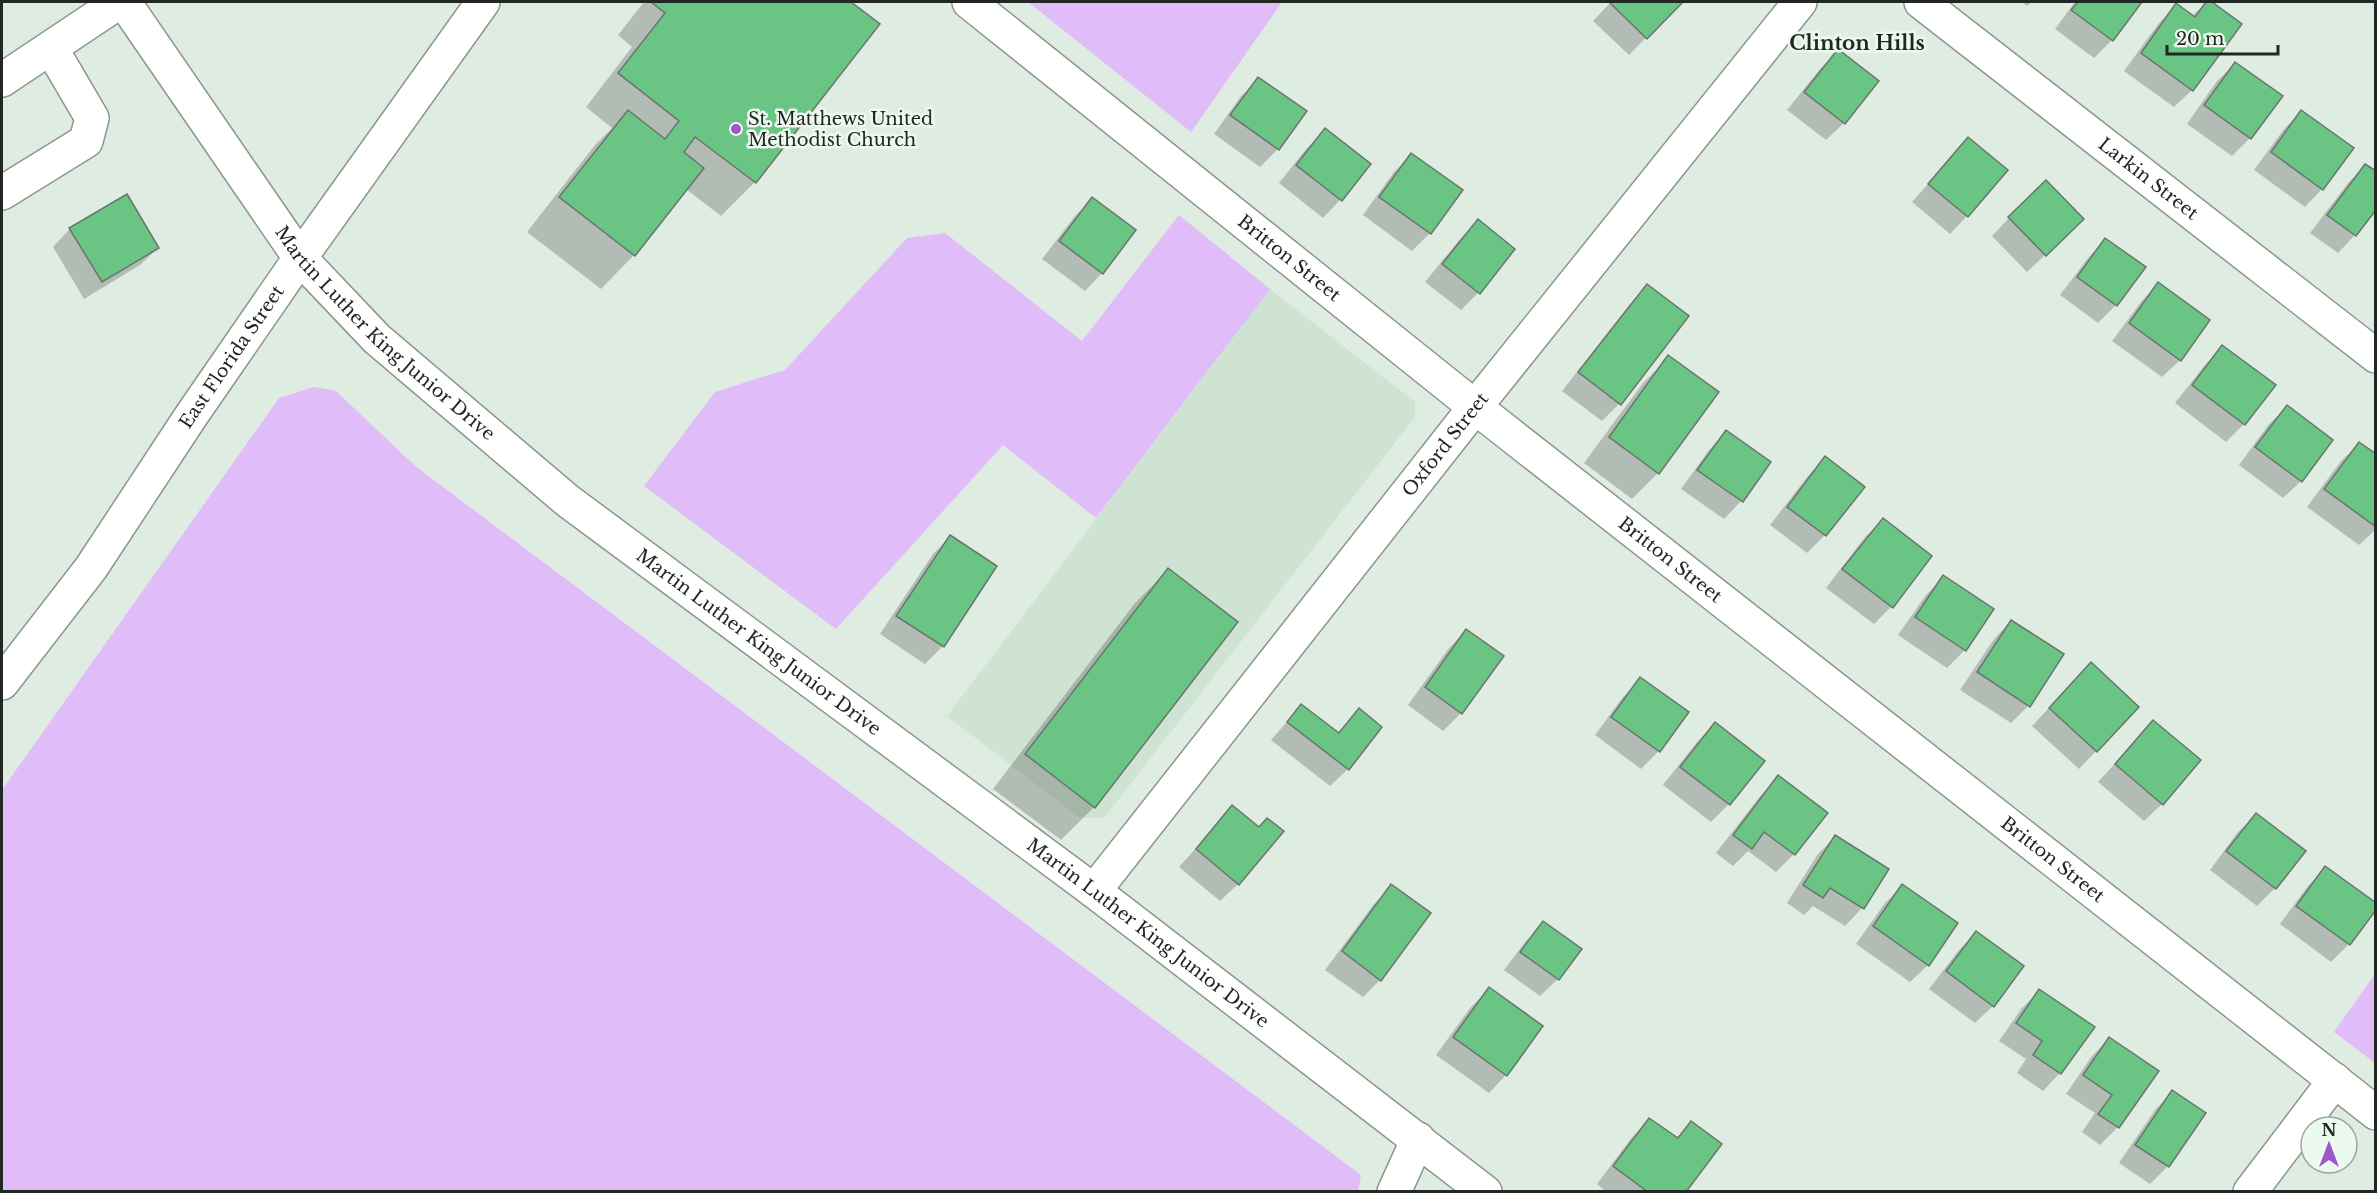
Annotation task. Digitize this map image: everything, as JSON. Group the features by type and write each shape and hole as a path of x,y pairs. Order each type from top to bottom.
{"street":[{"path":"2,80 122,2"},
{"name":"Martin Luther King Junior Drive","path":"122,2 300,258 377,339 568,501 1095,891 1485,1191"},
{"name":"East Florida Street","path":"2,683 91,568 300,258 483,2"},
{"name":"Britton Street","path":"969,2 1475,407 2376,1113"},
{"name":"Oxford Street","path":"1095,891 1475,407 1800,2"},
{"name":"Larkin Street","path":"1921,2 2376,356"},
{"path":"2,193 86,141 92,118 51,48"},
{"path":"2250,1191 2335,1080"},
{"path":"1394,1191 1418,1138"}],"shaded area":[{"path":"1028,2 1282,2 1191,132"},
{"path":"1179,215 1270,289 1096,518 1003,445 836,629 644,486 715,392 785,370 907,238 945,233 1082,341"},
{"path":"1270,289 1415,402 1415,417 1104,818 1080,818 947,716"},
{"path":"314,387 336,391 415,466 1361,1175 1358,1191 2,1191 2,790 279,398"},
{"path":"2375,974 2376,1063 2334,1032"}],"building":[{"name":"St. Matthews United Methodist Church","path":"651,2 851,2 880,24 756,183 695,137 684,152 704,168 635,256 559,197 628,110 665,139 679,121 618,73 665,13"},
{"path":"1609,2 1683,2 1647,39"},
{"path":"2078,2 2142,2 2113,41 2071,10"},
{"path":"2206,2 2212,2 2242,24 2193,91 2141,53 2176,3 2195,17"},
{"path":"1838,49 1879,81 1845,124 1804,92"},
{"path":"2235,62 2283,96 2251,139 2204,105"},
{"path":"1258,77 1307,111 1279,150 1230,115"},
{"path":"2301,110 2354,148 2323,190 2271,152"},
{"path":"1325,128 1371,164 1342,201 1296,165"},
{"path":"1968,137 2008,170 1968,217 1928,184"},
{"path":"1411,153 1463,190 1431,234 1379,197"},
{"path":"2365,164 2376,171 2376,210 2356,236 2327,215"},
{"path":"2046,180 2084,219 2046,256 2008,217"},
{"path":"127,194 159,248 102,282 69,228"},
{"path":"1092,197 1136,230 1103,274 1059,241"},
{"path":"1478,219 1515,249 1480,294 1442,264"},
{"path":"2105,238 2146,267 2117,306 2077,277"},
{"path":"2158,282 2210,320 2181,361 2129,323"},
{"path":"1647,284 1689,316 1621,405 1578,372"},
{"path":"2222,345 2276,385 2245,425 2192,385"},
{"path":"1668,355 1719,392 1659,474 1609,437"},
{"path":"2287,405 2333,440 2302,482 2255,447"},
{"path":"1726,430 1771,462 1743,502 1697,470"},
{"path":"2359,442 2376,454 2376,527 2324,489"},
{"path":"1825,456 1865,487 1826,536 1787,507"},
{"path":"1883,518 1932,556 1893,608 1842,569"},
{"path":"950,535 997,566 944,647 896,616"},
{"path":"1168,568 1238,622 1095,808 1025,754"},
{"path":"1943,575 1994,609 1966,651 1915,617"},
{"path":"2011,620 2064,654 2030,707 1977,672"},
{"path":"1466,629 1504,656 1462,714 1425,687"},
{"path":"2091,662 2139,707 2097,752 2049,708"},
{"path":"1640,677 1689,712 1660,752 1611,717"},
{"path":"1301,704 1339,733 1359,708 1382,727 1349,770 1287,722"},
{"path":"2153,720 2201,760 2163,805 2115,764"},
{"path":"1715,722 1765,761 1730,805 1680,767"},
{"path":"1778,775 1828,813 1795,855 1764,832 1752,849 1733,835"},
{"path":"1232,805 1259,827 1267,818 1284,831 1239,885 1196,849"},
{"path":"2256,813 2306,851 2276,889 2226,851"},
{"path":"1835,835 1889,869 1864,909 1830,888 1823,898 1803,885"},
{"path":"2325,866 2376,903 2376,910 2350,945 2296,906"},
{"path":"1391,884 1431,913 1381,981 1342,951"},
{"path":"1902,884 1958,923 1929,966 1873,926"},
{"path":"1543,921 1582,949 1559,980 1520,952"},
{"path":"1976,931 2024,966 1994,1007 1946,971"},
{"path":"1489,987 1543,1026 1507,1076 1453,1037"},
{"path":"2039,989 2095,1027 2061,1074 2033,1055 2042,1041 2016,1023"},
{"path":"2109,1037 2159,1071 2119,1128 2098,1114 2112,1095 2083,1075"},
{"path":"2172,1090 2206,1113 2169,1167 2135,1145"},
{"path":"1649,1118 1678,1138 1691,1121 1722,1144 1686,1192 1648,1192 1613,1166"}],"place":[{"name":"St. Matthews United Methodist Church","path":"736,129"}],"district":[{"name":"Clinton Hills","path":"1857,43"}]}
